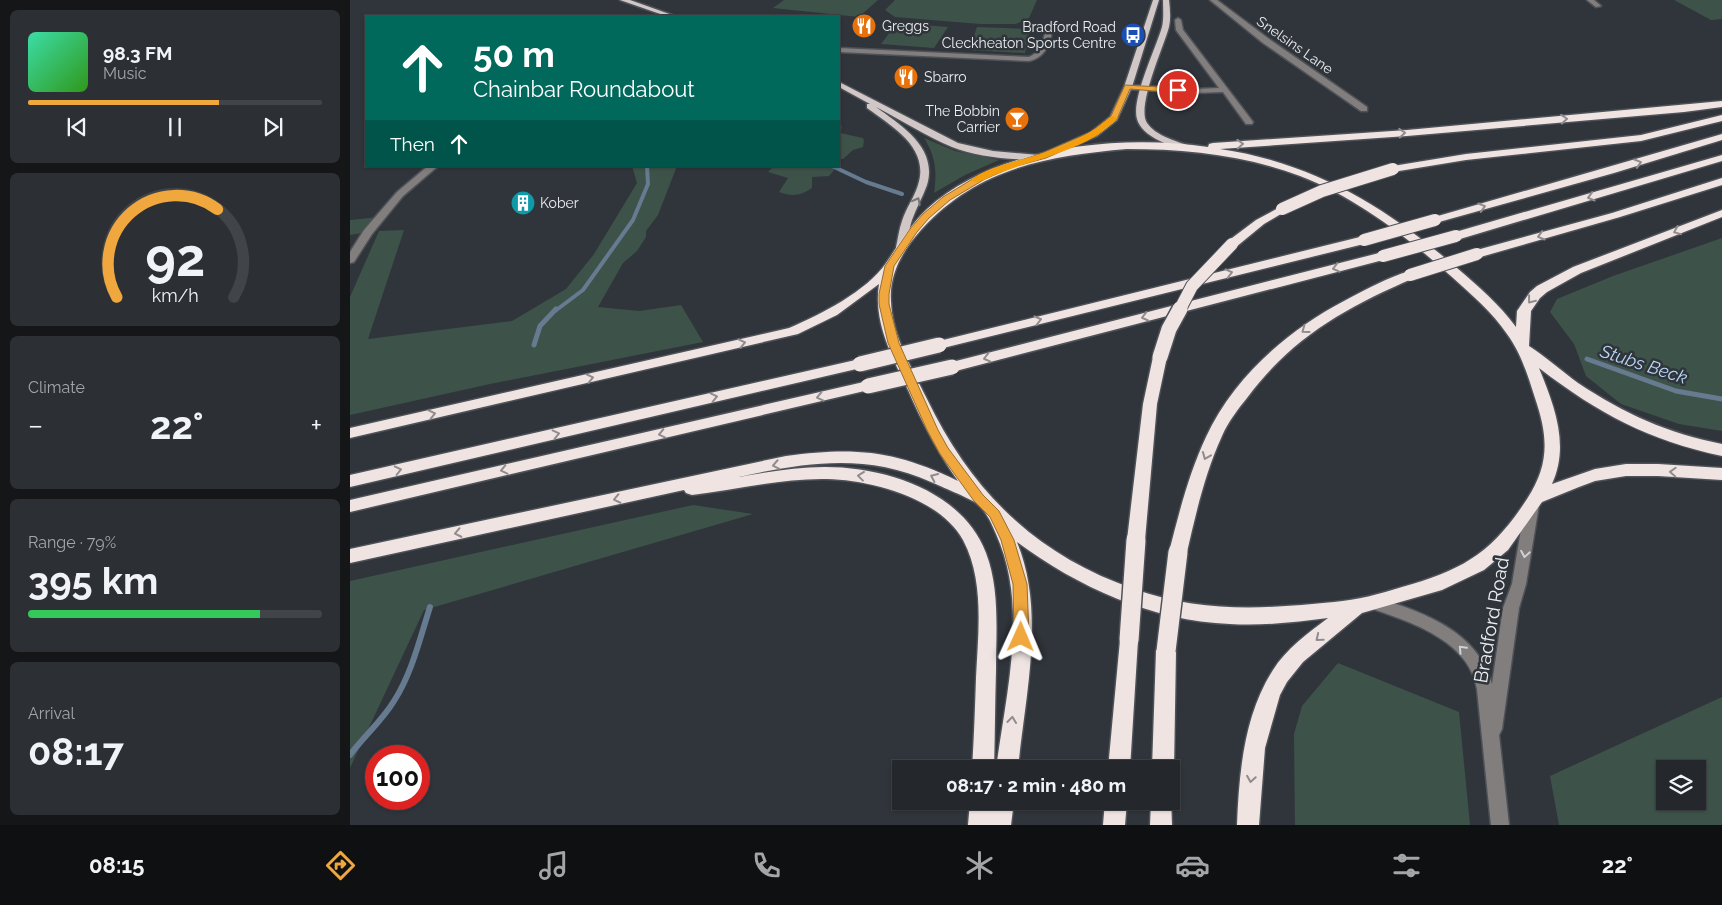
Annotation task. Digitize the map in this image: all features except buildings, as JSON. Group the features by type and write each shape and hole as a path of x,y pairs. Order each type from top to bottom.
{"highway":[{"path":"350,433 793,330 826,317 852,302 871,286 890,266 901,247 926,216 957,191 990,174 1041,156 1127,146 1189,148 1416,132 1684,109 1722,104"},
{"path":"1120,760 1136,540 1150,404 1160,357 1169,329 1192,286 1232,244 1260,222 1282,209 1322,191 1393,169 1466,157 1641,138 1722,118"},
{"path":"350,481 860,364 1364,240 1610,171 1722,137"},
{"path":"890,266 884,294 884,304 894,343 932,430 956,469 978,498 1021,536 1067,567 1108,588 1155,604 1201,614 1244,617 1366,605 1430,587 1475,568 1506,541 1534,501 1550,464 1553,446 1549,420 1523,348 1498,313 1465,282 1430,252 1359,200 1310,176 1285,167 1243,157 1189,148"},
{"path":"350,506 952,367 1383,256 1722,158"},
{"path":"1162,760 1166,651 1178,552 1188,508 1214,435 1240,395 1261,369 1282,348 1311,326 1361,296 1410,275 1616,215 1722,181"},
{"path":"1523,348 1524,311 1542,288 1577,270 1722,213"},
{"path":"1523,348 1581,393 1634,424 1674,439 1722,450"},
{"path":"350,556 793,461 848,457 886,461 914,468 978,498"},
{"path":"1534,501 1577,480 1636,469 1722,474"},
{"path":"639,494 717,487 805,474 848,474 890,482 908,488 942,509 957,521 974,544 978,553 985,589 987,621 983,760"},
{"path":"995,514 1008,540 1016,564 1022,612 1021,637 1007,760"},
{"path":"1248,825 1249,790 1256,745 1267,703 1280,677 1309,645 1366,605"},
{"path":"979,825 980,810"},
{"path":"1000,825 1002,810"},
{"path":"1114,825 1115,810"},
{"path":"1161,825 1162,810"}],"main road":[{"path":"623,0 669,15"},
{"path":"840,85 955,145 993,154 1041,156 1084,139 1114,118 1128,87 1156,0"},
{"path":"1166,0 1165,27 1139,109 1141,121 1156,134 1189,148"},
{"path":"854,92 907,135 922,154 926,178 920,195 907,219 901,247"}],"street":[{"name":"Snelsins Lane","path":"1212,0 1266,41 1364,109"},
{"path":"1590,0 1598,6"},
{"path":"1178,20 1180,30 1249,122"},
{"path":"840,50 1029,59 1040,55 1044,50 1049,29"},
{"path":"1128,87 1195,92 1226,90"},
{"path":"350,260 368,232 400,194 433,167"},
{"name":"Bradford Road","path":"1492,743 1511,608 1519,584 1534,501"},
{"name":"Bradford Road","path":"1366,605 1407,614 1433,626 1452,638 1465,651 1482,678 1492,743 1500,825"}],"green space":[{"path":"784,0 878,0 859,17 773,8"},
{"path":"895,0 1037,0 1029,18 1016,24 980,24 895,17 885,10"},
{"path":"1674,0 1722,0 1722,19 1711,20"},
{"path":"897,23 948,27 934,48 881,44"},
{"path":"977,27 1030,29 1025,53 969,50"},
{"path":"840,133 863,138 863,147 853,150 843,159 840,159"},
{"path":"924,138 955,151 999,160 965,175 934,193 935,165"},
{"path":"632,167 677,167 658,215 646,231 646,237 637,251 623,263 598,307 639,311 681,305 703,342 490,384 350,415 350,297 379,231 404,230 368,339 512,321 566,289 594,254 637,183"},
{"path":"773,167 833,167 835,169 829,176 812,177 812,188 804,193 792,195 779,192 788,178 768,172"},
{"path":"380,217 368,232 350,235 350,220"},
{"path":"1722,238 1722,431 1679,424 1621,404 1586,376 1574,344 1550,312 1557,299 1613,276"},
{"path":"693,505 753,514 424,610 350,768 350,581"},
{"path":"1338,663 1459,712 1470,825 1295,825 1294,734 1302,706"},
{"path":"1722,697 1722,825 1559,825 1550,776"}],"waterway":[{"path":"555,311 583,290 633,220 648,184 647,167"},
{"name":"Stubs Beck","path":"834,167 866,182 902,194"},
{"path":"534,345 540,326 556,309"},
{"name":"Stubs Beck","path":"1587,359 1676,391 1722,399"},
{"path":"350,755 384,715 406,679 430,607"}],"slow traffic":[{"path":"975,180 1010,165 1043,156 1084,139 1094,134 1114,118"}],"place":[{"name":"Greggs","path":"864,26"},
{"name":"Bradford Road Cleckheaton Sports Centre","path":"1133,35"},
{"name":"Sbarro","path":"906,77"},
{"name":"The Bobbin Carrier","path":"1017,119"},
{"name":"Kober","path":"523,203"}],"route":[{"path":"1021,637 1020,584 1008,540 995,514 978,498 956,469 932,430 894,343 884,304 885,284 890,266 901,247 926,216 968,184 1010,165 1043,156 1094,134 1114,118 1128,87 1178,90"}]}
